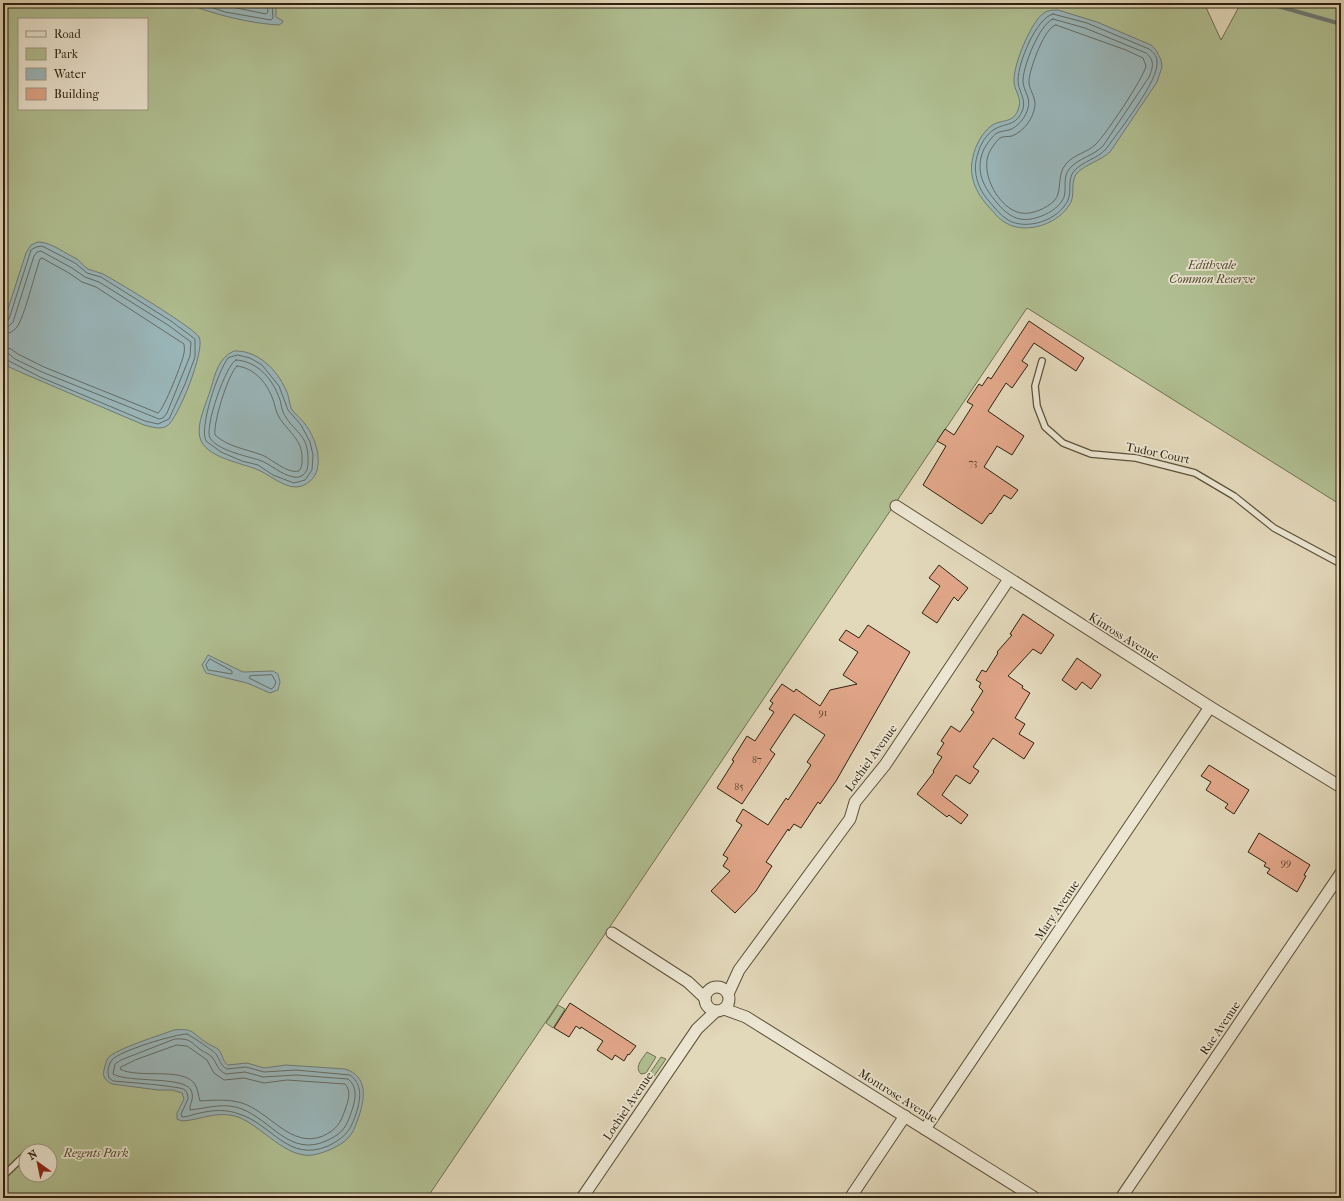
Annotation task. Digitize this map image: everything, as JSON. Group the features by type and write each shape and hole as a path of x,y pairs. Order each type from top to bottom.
{"street":[{"name":"Kinross Avenue","path":"896,506 1210,707 1341,787"},
{"name":"Lochiel Avenue","path":"582,1198 718,999 850,819 855,802 885,764 1009,579"},
{"name":"Mary Avenue","path":"925,1129 1210,707"},
{"name":"Rae Avenue","path":"1121,1198 1341,873"},
{"name":"Montrose Avenue","path":"612,933 1035,1198"},
{"path":"850,1198 905,1116"}],"lane":[{"name":"Tudor Court","path":"1042,361 1035,386 1037,406 1045,427 1063,443 1091,454 1136,458 1195,472 1234,496 1285,535 1341,564"},
{"path":"3,1176 18,1162"}],"green space":[{"path":"3,3 1204,3 1221,40 1241,3 1341,3 1341,505 1027,308 427,1198 3,1198"},
{"path":"558,1005 565,1009 553,1028 546,1023"},
{"path":"647,1052 656,1057 646,1073 641,1074 638,1069 641,1060"},
{"path":"661,1057 666,1059 652,1079 646,1079"}],"water":[{"path":"181,3 276,3 276,17 283,21 279,25 253,22"},
{"path":"1058,10 1097,22 1151,45 1156,50 1161,60 1162,67 1157,82 1110,152 1077,173 1074,180 1072,199 1066,210 1051,221 1042,225 1023,228 1003,221 984,201 977,190 972,177 973,157 979,140 991,126 1011,119 1017,113 1020,104 1014,84 1014,74 1024,44 1034,25 1044,13 1047,11"},
{"path":"38,242 48,244 58,249 77,259 88,269 103,274 123,285 183,324 199,337 200,344 198,355 190,383 178,411 167,426 159,428 144,425 9,367 3,360 3,325 5,318 26,253 31,245"},
{"path":"234,351 251,354 266,363 272,369 288,394 292,410 309,429 317,449 318,463 315,475 306,484 295,487 290,486 261,471 216,455 203,445 199,432 202,413 218,366 225,357"},
{"path":"208,655 243,672 273,671 278,674 280,682 278,690 270,693 247,683 206,673 202,665"},
{"path":"174,1030 186,1030 192,1032 218,1049 228,1065 247,1063 264,1068 286,1065 345,1069 352,1072 358,1077 363,1088 363,1102 355,1128 345,1141 332,1149 313,1155 303,1155 284,1147 247,1121 238,1117 230,1115 216,1115 182,1121 177,1119 177,1113 184,1099 182,1093 172,1090 158,1090 112,1084 105,1078 104,1072 106,1064 108,1058 112,1054"}],"building":[{"path":"1029,321 1084,358 1076,371 1034,343 1022,361 1028,365 1012,388 1006,383 988,411 1024,436 1012,455 997,446 984,467 1018,490 1011,499 1004,495 982,524 923,485 946,446 937,441 945,429 954,435 973,405 967,402 979,384 982,386 988,377 991,379"},
{"path":"939,565 968,588 958,601 954,597 937,623 922,613 940,586 929,578"},
{"path":"1023,614 1054,635 1041,654 1033,649 1008,676 1023,686 1022,688 1030,693 1015,718 1025,724 1019,734 1034,743 1024,759 993,738 973,767 979,771 970,784 956,775 942,795 968,815 961,824 949,815 947,817 917,794 934,772 933,771 942,757 937,754 944,743 941,741 951,726 960,732 974,712 971,710 983,691 979,687 981,683 976,680 982,670 986,672 998,653 997,652 1012,635 1010,634"},
{"path":"868,625 910,652 836,781 820,804 818,802 801,828 794,824 789,831 788,829 766,862 772,866 756,891 735,913 711,891 730,871 723,866 728,858 723,855 742,825 736,821 743,809 768,825 786,798 788,800 811,765 807,762 825,735 794,714 770,750 775,754 742,804 717,788 734,761 732,760 747,736 755,741 774,712 769,709 773,703 770,701 782,684 794,692 796,689 820,706 830,690 857,684 843,675 858,652 839,640 846,630 859,638"},
{"path":"1077,658 1101,675 1091,689 1082,682 1076,690 1062,680"},
{"path":"1209,765 1249,790 1234,814 1225,808 1228,804 1206,790 1211,782 1201,776"},
{"path":"1259,833 1310,865 1297,892 1267,873 1270,869 1264,866 1266,863 1248,852"},
{"path":"570,1003 636,1046 629,1055 628,1054 624,1061 615,1055 612,1060 597,1050 603,1041 581,1027 580,1029 576,1026 569,1037 554,1028"}],"waterway":[{"path":"1267,3 1341,24"}],"park label":[{"name":"Edithvale Common Reserve","path":"1212,272"},
{"name":"Regents Park","path":"96,1153"}]}
